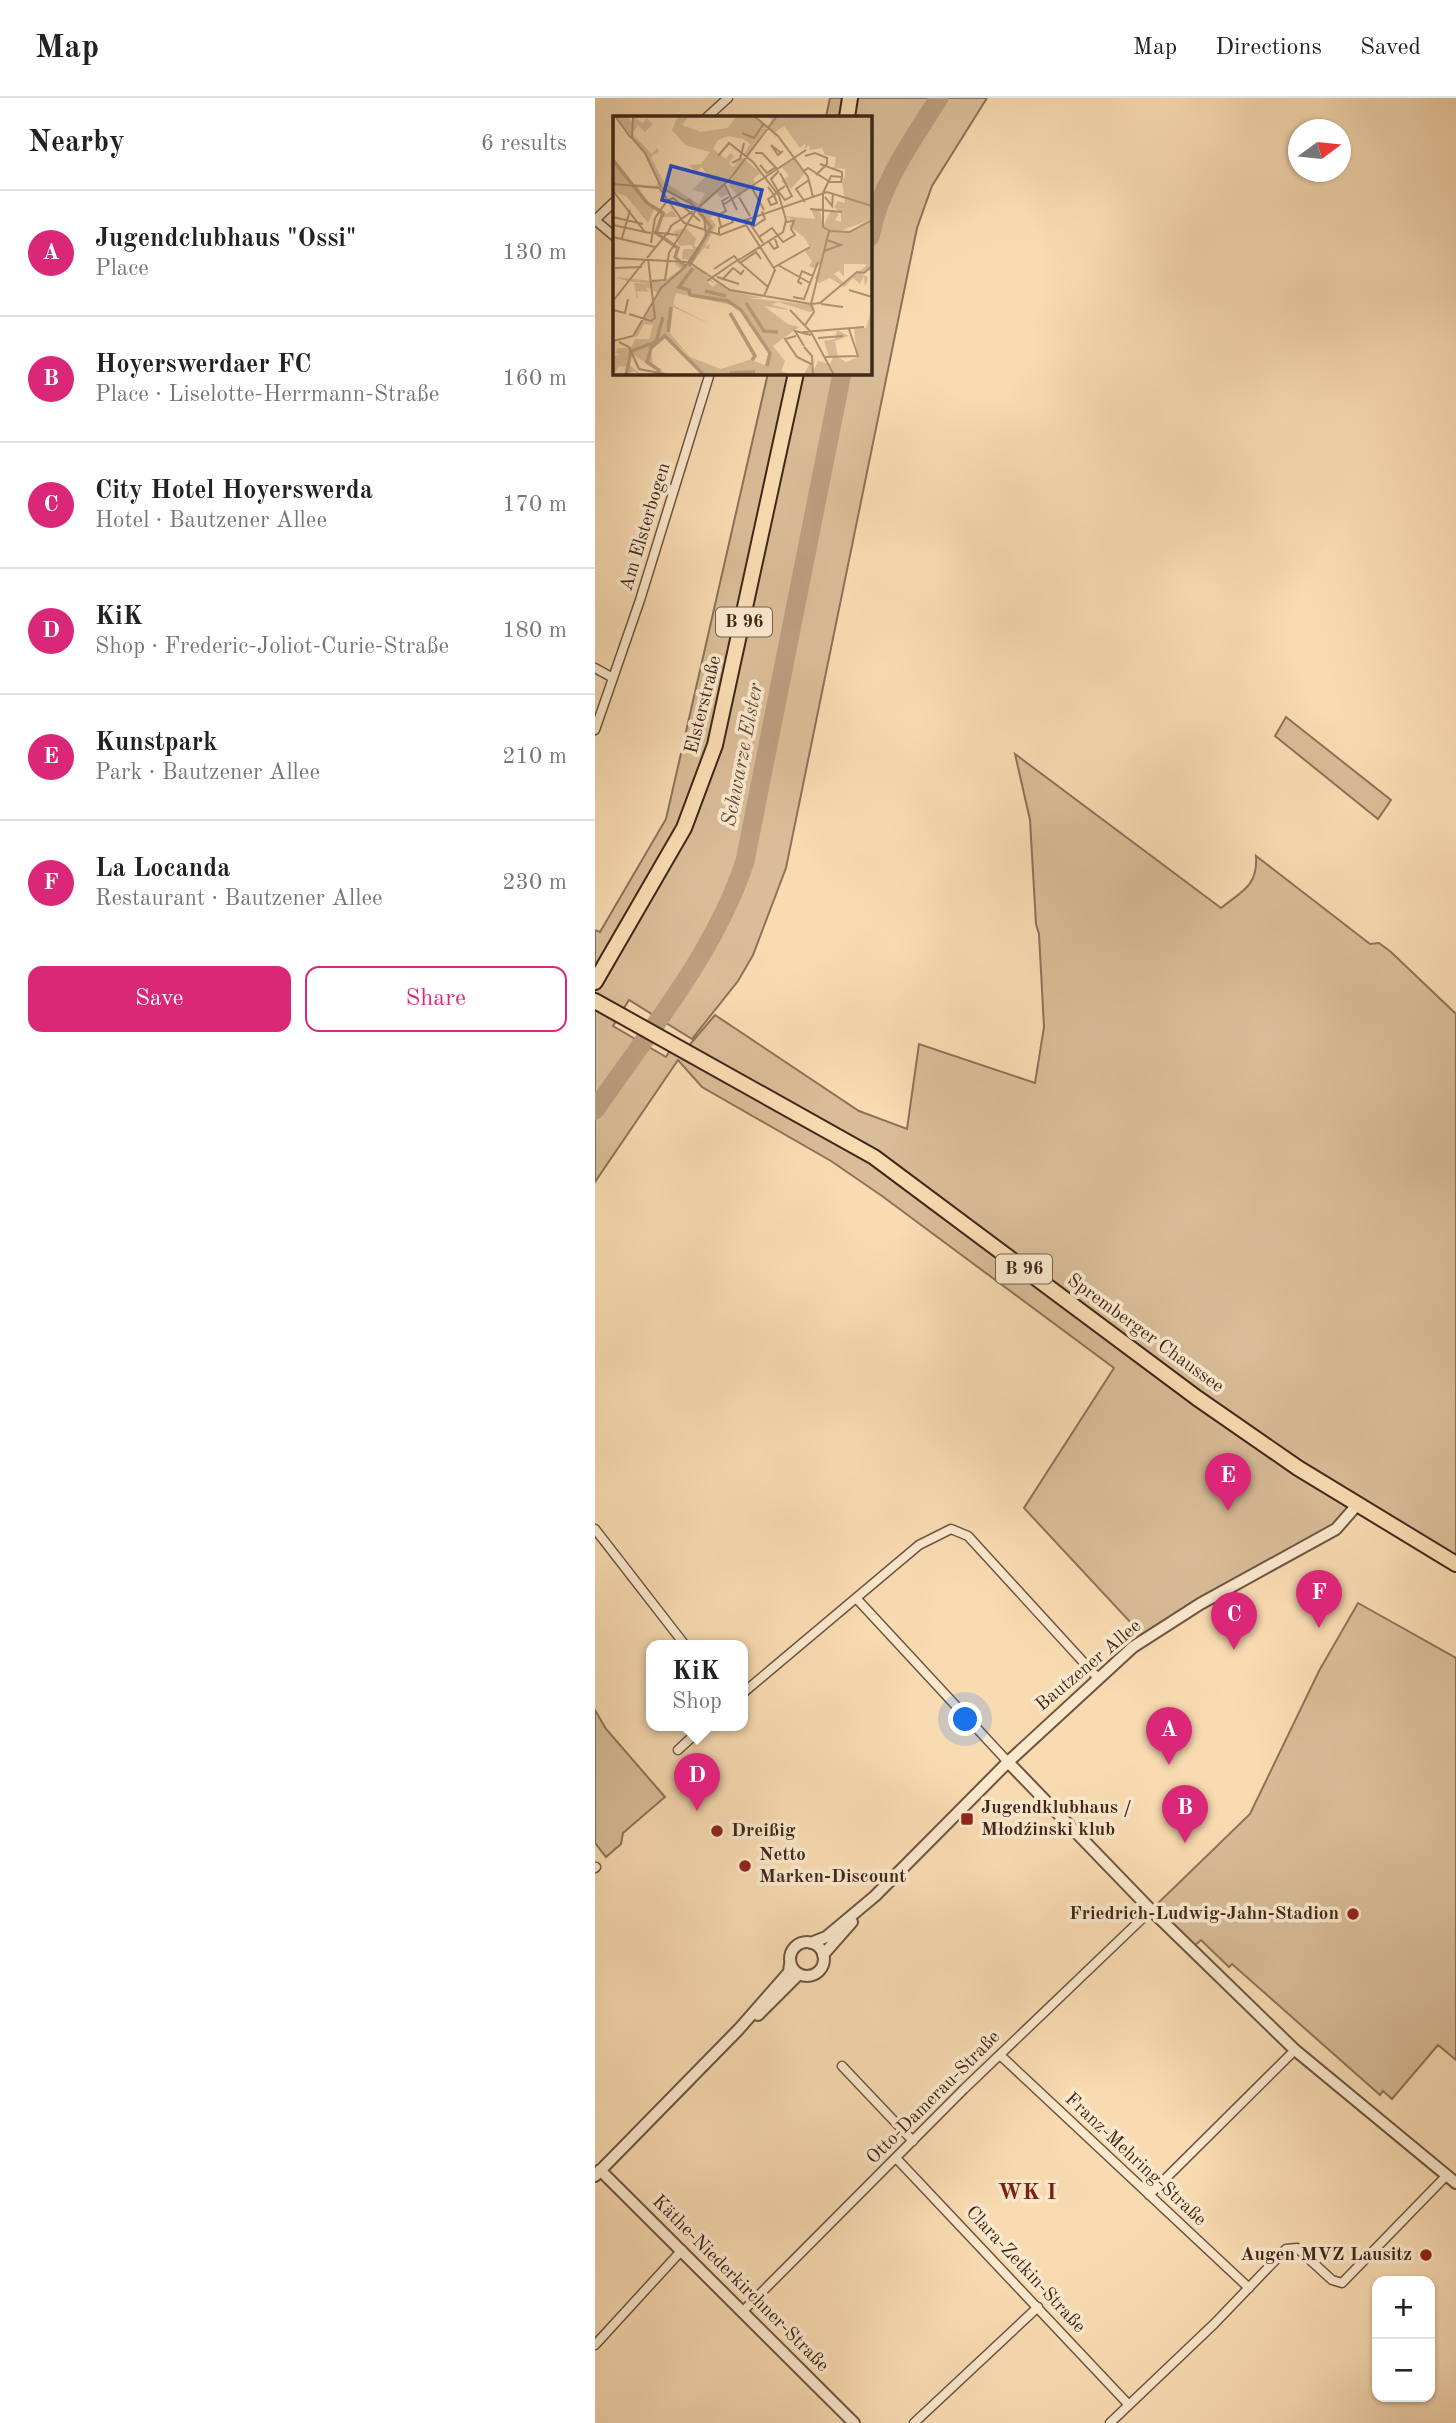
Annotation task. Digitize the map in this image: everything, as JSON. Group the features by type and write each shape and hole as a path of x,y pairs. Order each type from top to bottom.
{"main road":[{"path":"847,116 850,98"},
{"name":"Elsterstraße","path":"595,982 684,828 715,745 796,374"},
{"name":"Spremberger Chaussee","path":"595,1000 874,1157 1197,1398 1357,1505 1456,1564"}],"street":[{"path":"708,116 728,98"},
{"path":"613,203 595,220 613,235"},
{"name":"Am Elsterbogen","path":"595,730 711,374"},
{"path":"595,668 613,678"},
{"name":"Bautzener Allee","path":"598,2173 739,2029 799,1974 809,1976 818,1971 823,1955 875,1896 1007,1762 1097,1677 1133,1647 1200,1604 1336,1529 1357,1505"},
{"path":"595,1529 681,1640"},
{"path":"748,1689 919,1545 951,1529 968,1536 1097,1677"},
{"path":"856,1598 1007,1762 1151,1910 1294,2050 1451,2179 1345,2282 1335,2283 1293,2247 1283,2252 1110,2423"},
{"path":"678,1749 698,1731"},
{"name":"Bautzener Allee","path":"739,2029 789,1972 791,1953 796,1946 826,1937 875,1896"},
{"name":"Otto-Damerau-Straße","path":"742,2312 1000,2055 1151,1910"},
{"path":"811,1942 823,1955"},
{"path":"790,1964 799,1974"},
{"path":"1149,2194 1294,2050"},
{"name":"Franz-Mehring-Straße","path":"1000,2055 1249,2288"},
{"path":"842,2066 913,2141"},
{"name":"Clara-Zetkin-Straße","path":"896,2158 1129,2405"},
{"name":"Käthe-Niederkirchner-Straße","path":"598,2173 682,2250 855,2423"},
{"path":"595,2345 682,2250"},
{"path":"914,2423 1038,2307"}],"shaded area":[{"path":"830,98 850,98 846,116 826,116"},
{"path":"851,98 987,98 932,186 917,228 786,868 753,955 738,981 692,1039 629,1000 613,1026 666,1057 674,1044 873,1159 1355,1506 1343,1519 1145,1638 1024,1508 1114,1368 831,1161 702,1087 678,1060 595,1182 595,983 703,783 798,374 871,374 871,116 847,116"},
{"path":"768,374 794,374 702,782 595,981 595,930 600,932 666,819"},
{"path":"1286,717 1391,800 1378,819 1275,736"},
{"path":"1015,754 1221,908 1247,887 1254,874 1256,856 1370,944 1379,943 1391,952 1456,1014 1456,1562 1299,1467 931,1195 686,1049 715,1015 859,1111 907,1129 919,1044 1035,1083 1044,1027 1039,934 1036,924 1030,820"},
{"path":"1358,1603 1456,1658 1456,2060 1438,2045 1392,2099 1383,2091 1380,2095 1232,1964 1229,1967 1201,1940 1191,1949 1151,1910 1250,1814 1319,1671"},
{"path":"595,1710 606,1729 665,1797 623,1833 621,1844 606,1857 595,1843"}],"waterway":[{"name":"Schwarze Elster","path":"871,233 889,182 939,98"},
{"name":"Schwarze Elster","path":"595,1110 699,959 732,895 745,861 842,374"}],"place":[{"name":"Kunstpark","path":"1228,1511"},
{"name":"La Locanda","path":"1319,1628"},
{"name":"City Hotel Hoyerswerda","path":"1234,1650"},
{"name":"Jugendclubhaus \"Ossi\"","path":"1169,1765"},
{"name":"KiK","path":"697,1811"},
{"name":"Jugendklubhaus / Młodźinski klub","path":"967,1819"},
{"name":"Dreißig","path":"717,1831"},
{"name":"Hoyerswerdaer FC","path":"1185,1843"},
{"name":"Netto Marken-Discount","path":"745,1866"},
{"name":"Friedrich-Ludwig-Jahn-Stadion","path":"1353,1914"},
{"name":"Augen MVZ Lausitz","path":"1426,2255"}],"district":[{"name":"WK I","path":"1027,2192"}]}
